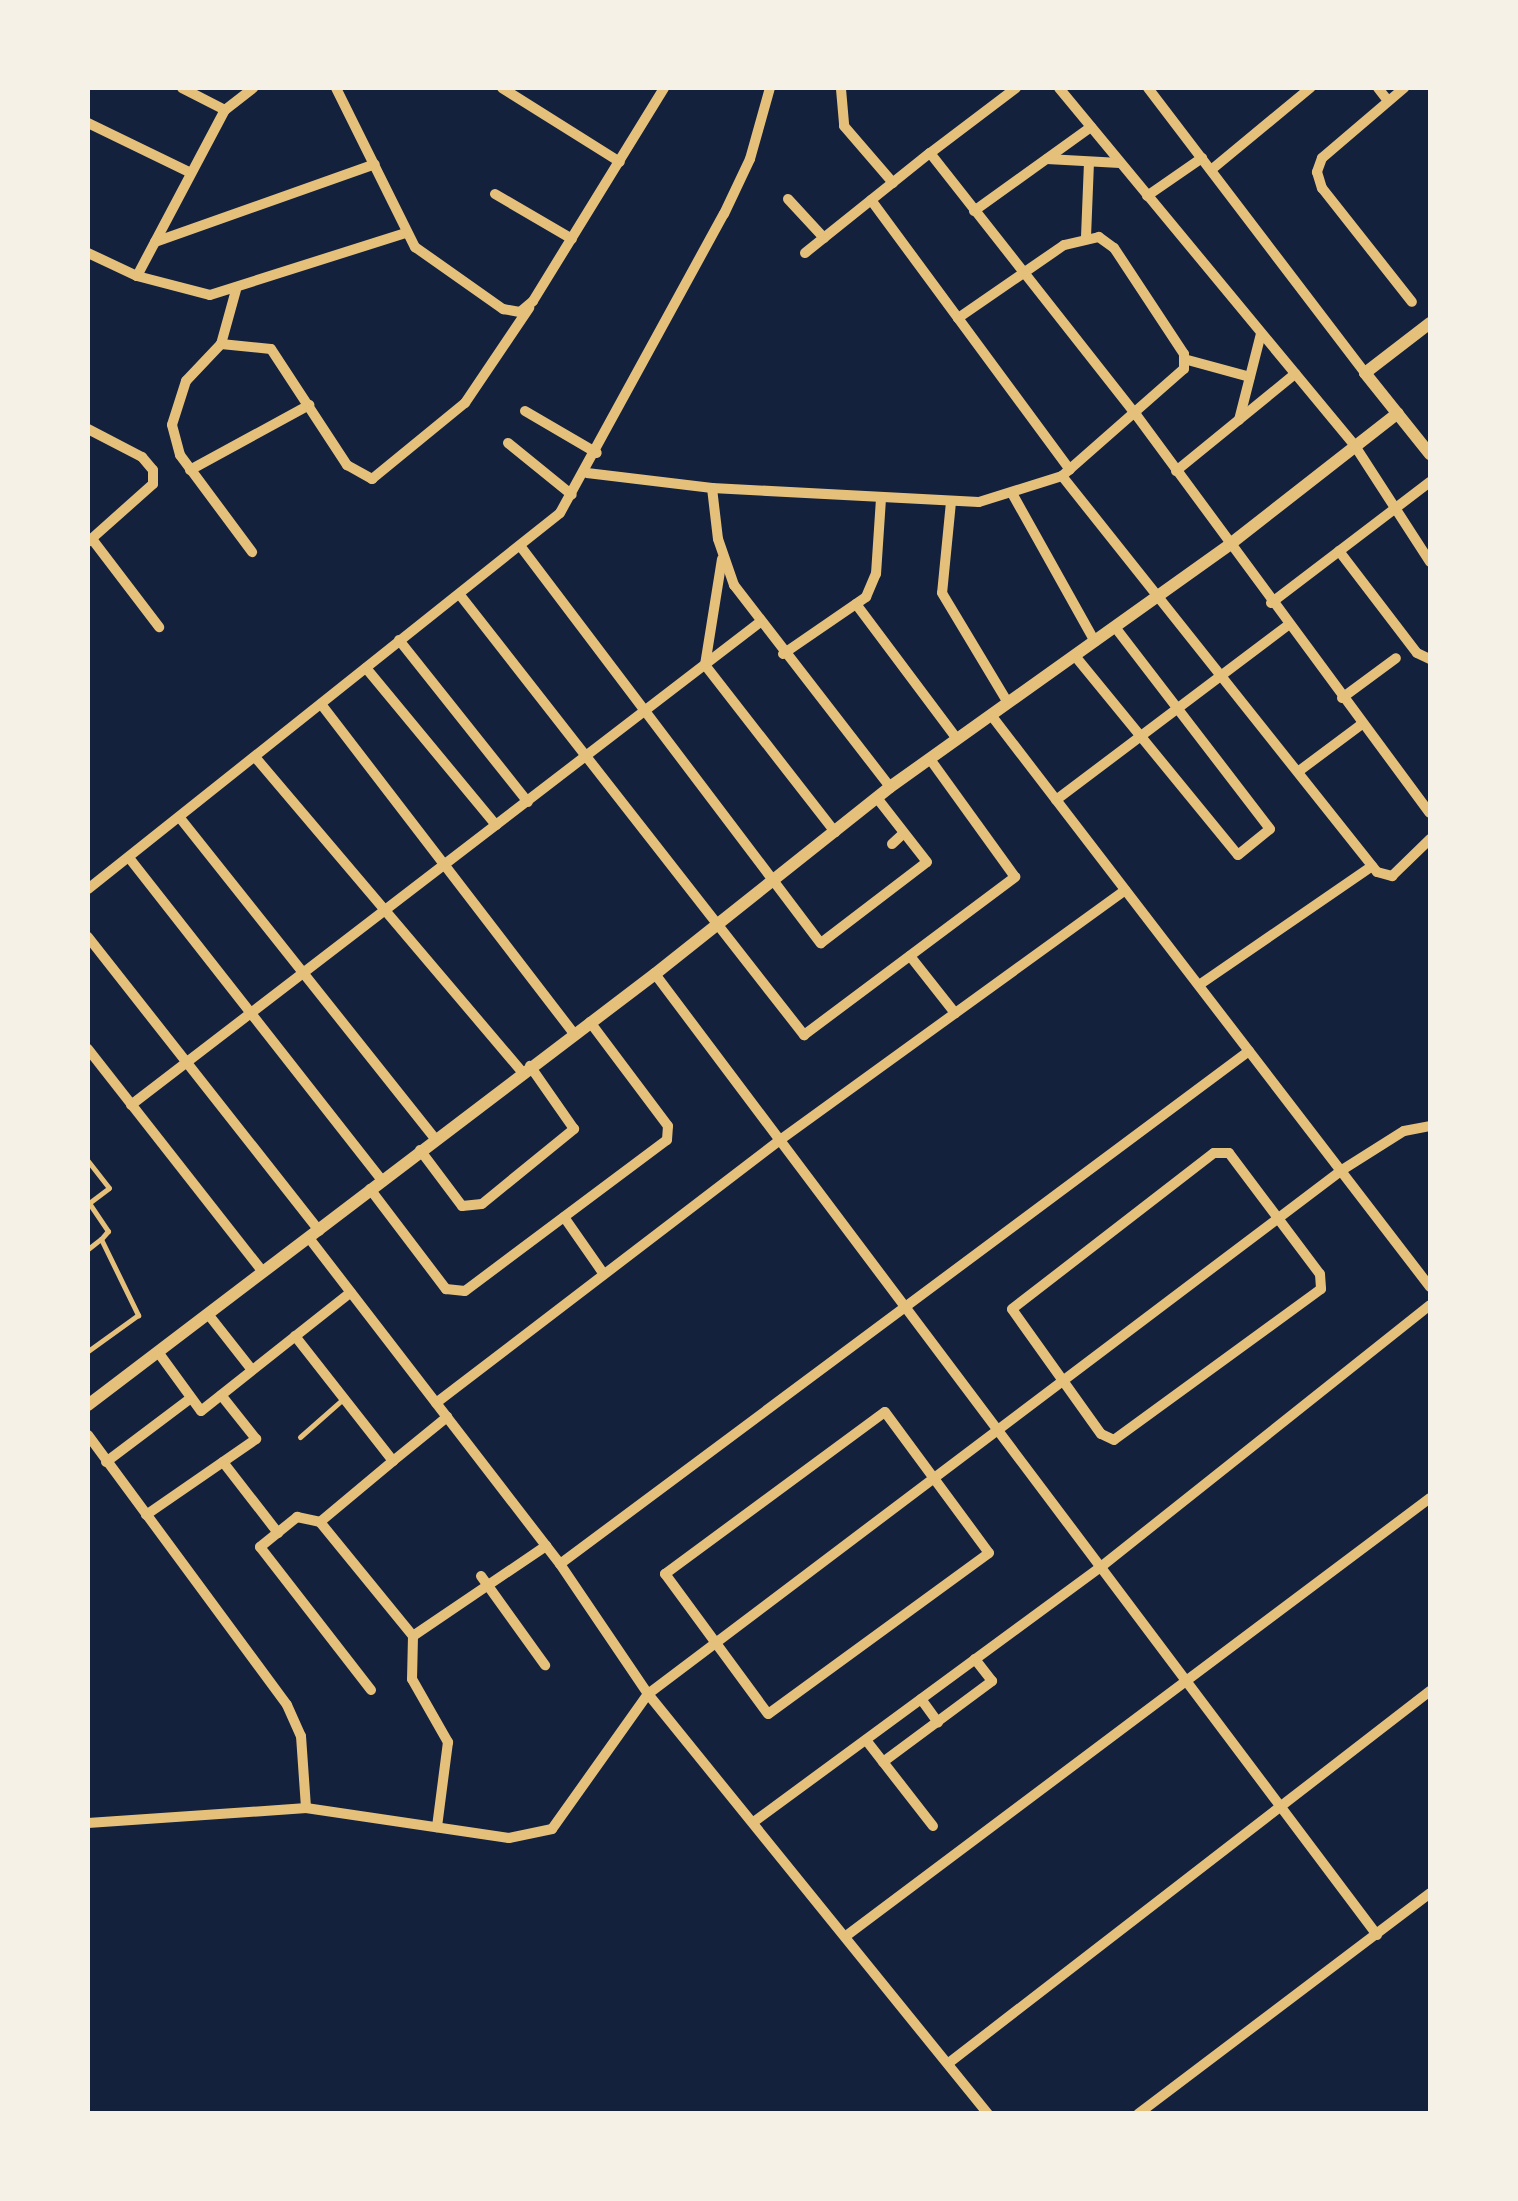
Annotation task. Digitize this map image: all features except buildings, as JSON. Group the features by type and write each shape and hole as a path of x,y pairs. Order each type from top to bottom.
{"street":[{"path":"182,88 225,110"},
{"path":"136,276 225,110 253,88"},
{"path":"336,88 406,232 441,268 503,310 520,312 534,301"},
{"path":"502,88 620,162"},
{"path":"221,344 271,350 347,466 364,478 380,476 465,403 534,301 664,88"},
{"path":"88,888 521,547 572,494 587,473 750,160 770,88"},
{"path":"842,88 844,126 893,183"},
{"path":"806,253 1016,88"},
{"path":"1059,88 1355,446 1430,562"},
{"path":"1148,88 1430,454"},
{"path":"1212,170 1310,88"},
{"path":"1378,88 1388,101"},
{"path":"1404,88 1322,158 1317,172 1322,188 1412,302"},
{"path":"88,123 191,173"},
{"path":"974,211 1090,127"},
{"path":"930,153 1137,416 1228,546 1430,813"},
{"path":"1146,196 1202,158"},
{"path":"1046,159 1120,164"},
{"path":"1086,236 1089,162"},
{"path":"154,242 376,164"},
{"path":"495,194 572,239"},
{"path":"788,199 824,238"},
{"path":"871,200 1066,473 1372,866 1392,876 1430,839"},
{"path":"88,252 136,276 197,295 236,290 406,232"},
{"path":"958,318 1086,236"},
{"path":"1086,236 1114,248 1184,359 1250,378"},
{"path":"236,290 221,344 186,382 174,411 174,439 190,470 252,552"},
{"path":"1365,373 1430,323"},
{"path":"1238,421 1261,334"},
{"path":"587,473 712,488 881,499 951,502 1013,495 1066,473 1176,380 1184,359"},
{"path":"1176,472 1294,374"},
{"path":"190,470 310,405"},
{"path":"525,411 597,453"},
{"path":"88,1405 716,927 890,787 1160,596 1398,414"},
{"path":"88,429 142,457 152,470 145,496 90,541 159,627"},
{"path":"508,443 572,494"},
{"path":"1271,603 1430,482"},
{"path":"712,488 723,555 758,624 890,787"},
{"path":"1013,495 1095,642"},
{"path":"783,654 856,604 876,574 881,499"},
{"path":"951,502 942,593 1008,703"},
{"path":"521,547 777,879 821,943 926,862 876,798"},
{"path":"1339,551 1417,653 1430,659"},
{"path":"723,555 705,666 836,832"},
{"path":"460,594 804,1036 1016,877 930,759"},
{"path":"856,604 957,739"},
{"path":"131,1105 382,908 528,802 758,624"},
{"path":"1056,800 1288,625"},
{"path":"1076,656 1238,854 1270,829 1116,627"},
{"path":"400,640 528,802"},
{"path":"1342,698 1396,658"},
{"path":"366,668 496,825"},
{"path":"321,704 574,1034"},
{"path":"991,715 1430,1287"},
{"path":"1299,771 1362,724"},
{"path":"255,757 574,1129 482,1204 462,1206 420,1150"},
{"path":"180,818 435,1139"},
{"path":"892,844 904,833"},
{"path":"130,858 248,1014 382,1179"},
{"path":"1198,985 1372,866"},
{"path":"436,1403 780,1140 1126,890"},
{"path":"88,937 314,1234 351,1292 560,1564 648,1694 755,1821 988,2114"},
{"path":"910,956 955,1013"},
{"path":"655,974 1377,1935"},
{"path":"370,1188 446,1289 456,1292 564,1217 668,1134 590,1022"},
{"path":"88,1048 263,1272"},
{"path":"560,1564 1249,1051"},
{"path":"88,1822 306,1808 509,1838 552,1829 648,1694 996,1426 1342,1170 1404,1130 1430,1126"},
{"path":"1220,1151 1229,1153 1277,1218 1322,1278 1321,1289 1120,1440 1101,1434 1012,1316 1016,1301 1220,1151"},
{"path":"564,1217 603,1273"},
{"path":"158,1352 201,1411 351,1292"},
{"path":"755,1821 1102,1566 1430,1304"},
{"path":"208,1314 252,1370"},
{"path":"295,1336 393,1461"},
{"path":"146,1515 256,1439 222,1395"},
{"path":"106,1462 191,1398"},
{"path":"885,1412 989,1552 768,1714 716,1641 665,1574 885,1412"},
{"path":"320,1522 447,1418"},
{"path":"89,1441 287,1705 301,1736 306,1808"},
{"path":"223,1462 278,1532"},
{"path":"846,1936 1430,1498"},
{"path":"371,1690 260,1547 298,1516 320,1522 413,1636 412,1679 448,1742 437,1828"},
{"path":"413,1636 484,1581 546,1546"},
{"path":"484,1581 546,1665"},
{"path":"884,1762 992,1681 976,1659"},
{"path":"950,2062 1430,1691"},
{"path":"921,1699 938,1722"},
{"path":"866,1740 934,1826"},
{"path":"1138,2114 1430,1893"}],"lane":[{"path":"88,1161 110,1188 89,1203 108,1231 88,1249"},
{"path":"88,1351 138,1315 101,1239"},
{"path":"300,1437 344,1398"}]}
